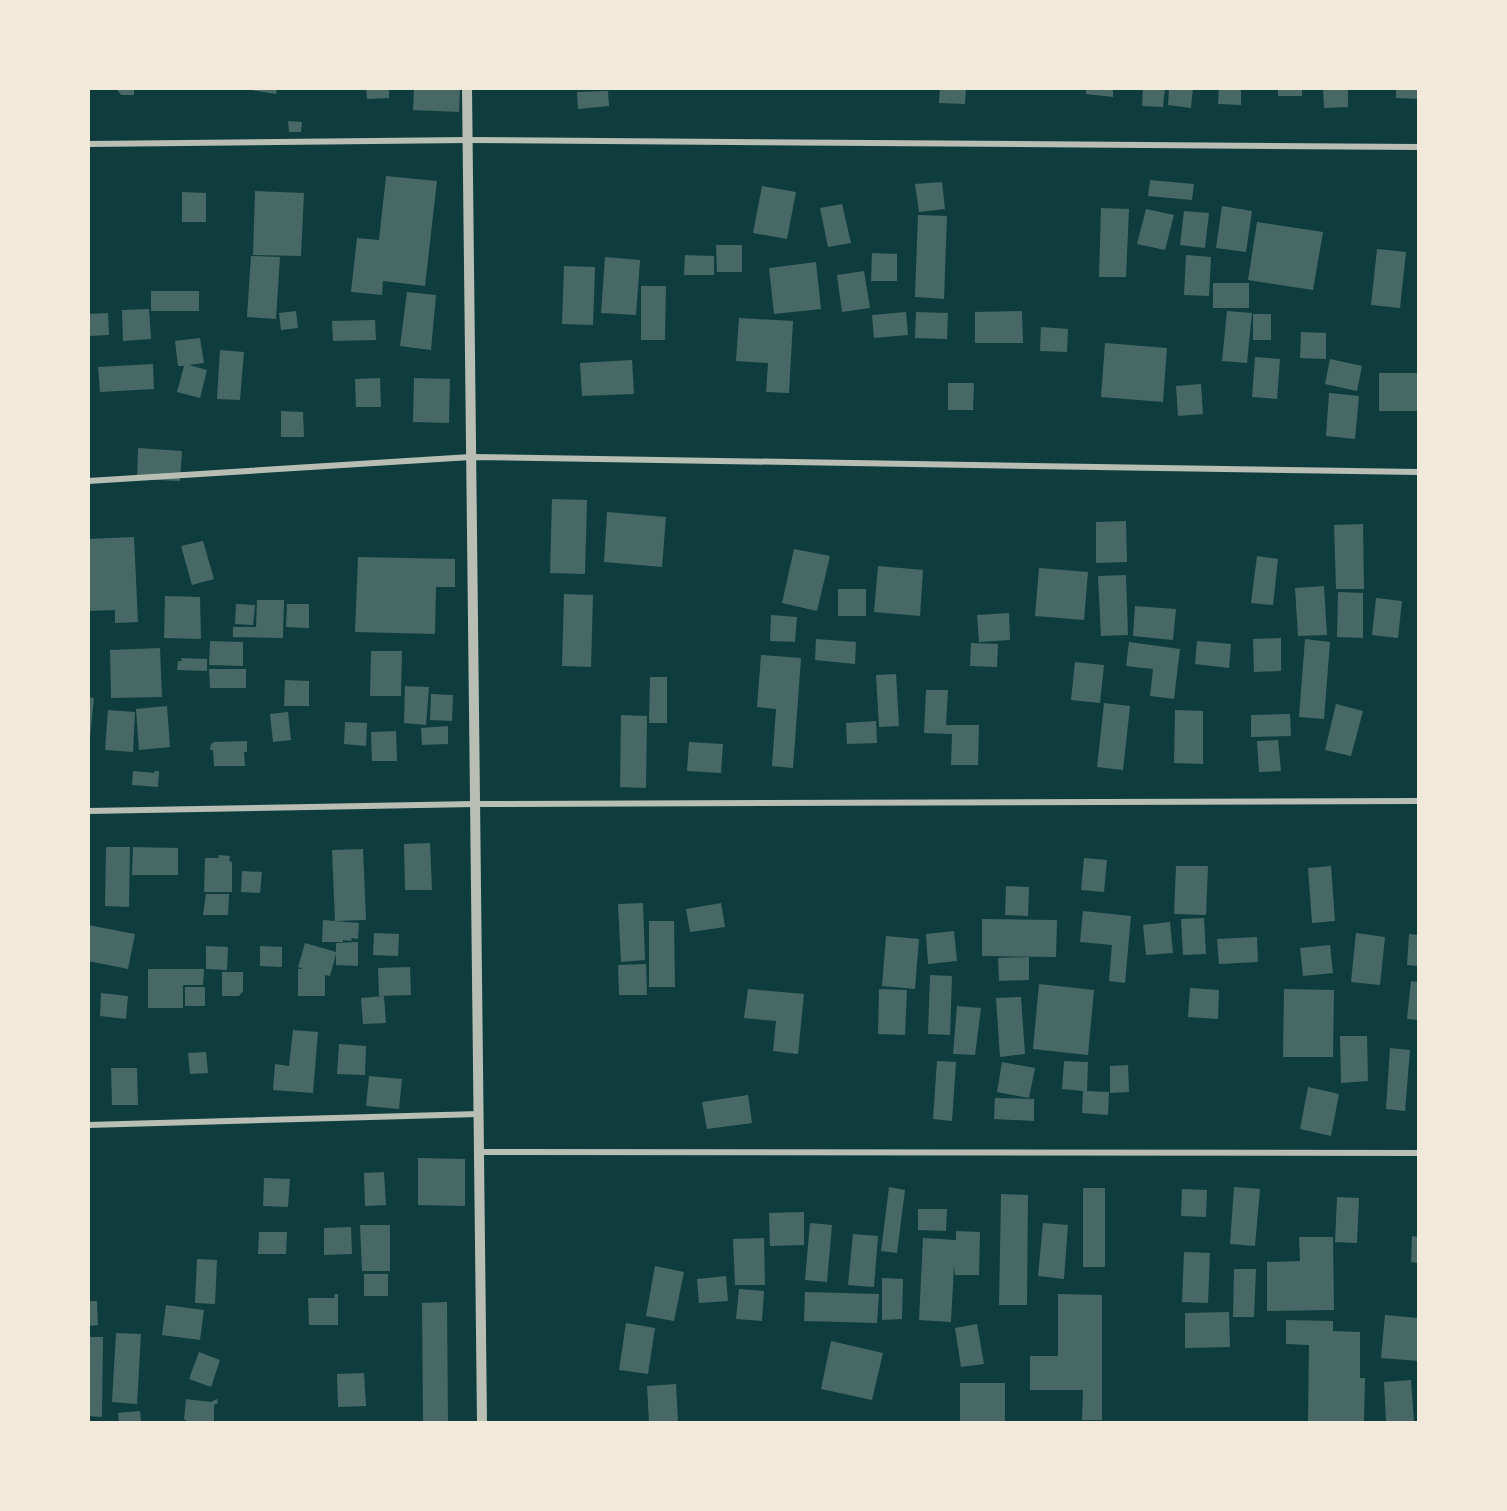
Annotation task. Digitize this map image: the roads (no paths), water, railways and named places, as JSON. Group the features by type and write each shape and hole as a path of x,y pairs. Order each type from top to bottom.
{"street":[{"path":"467,88 482,1422"},
{"path":"88,144 468,140 1419,147"},
{"path":"88,481 471,457 1419,472"},
{"path":"88,811 475,804 1419,801"},
{"path":"88,1125 479,1114"},
{"path":"479,1152 1419,1153"}]}
